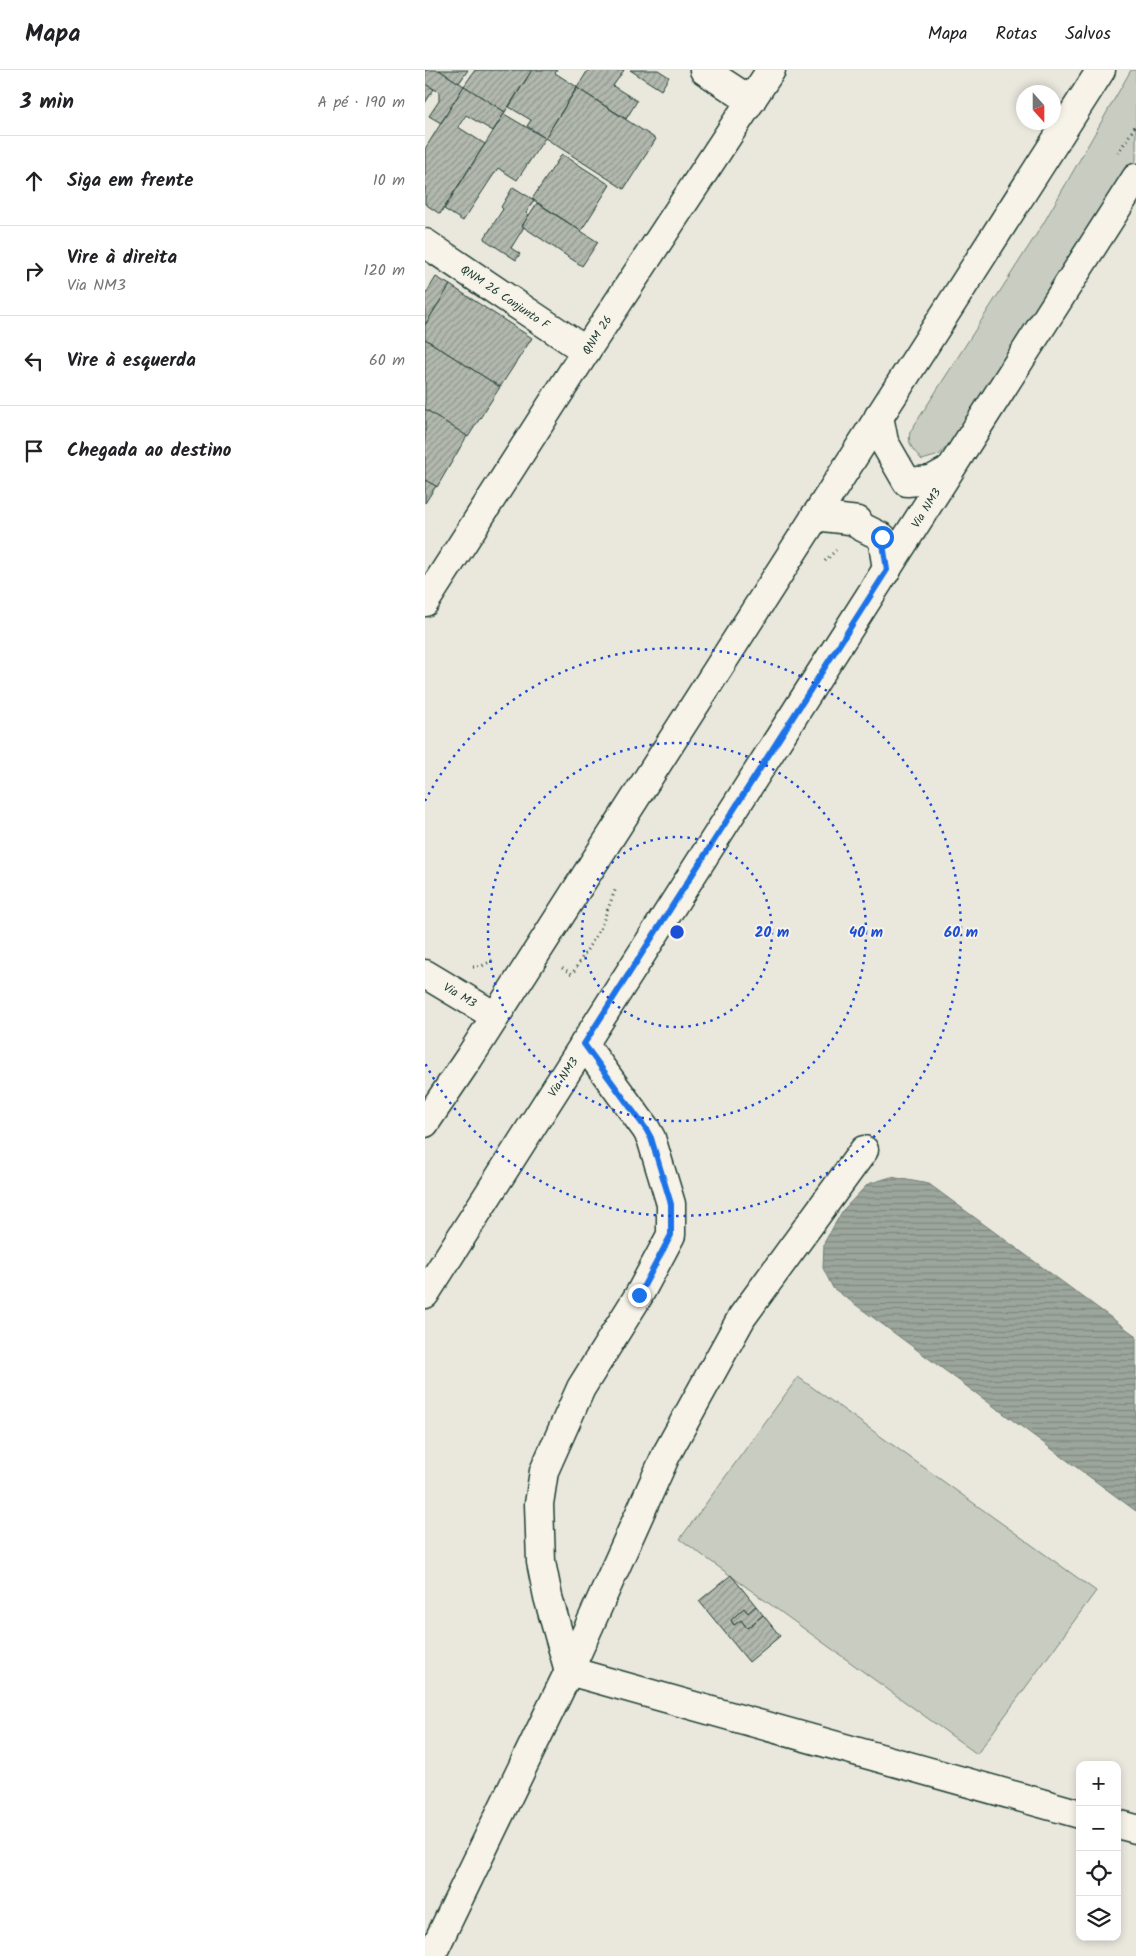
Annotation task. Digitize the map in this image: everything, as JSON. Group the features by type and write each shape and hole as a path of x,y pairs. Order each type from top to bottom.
{"main road":[{"path":"704,70 751,101"},
{"name":"QNM 26","path":"426,599 771,70"},
{"path":"425,1123 432,1095 495,1016 1101,70"},
{"name":"Via NM3","path":"425,1294 1136,178"},
{"name":"QNM 26 Conjunto F","path":"425,243 586,351"},
{"path":"879,416 884,442 907,482 931,480 949,470"},
{"path":"815,516 858,520 860,526 882,537 887,570"},
{"name":"Via M3","path":"425,974 495,1016"},
{"path":"569,1670 548,1597 541,1562 539,1504 544,1471 581,1388 639,1295 671,1235 671,1204 651,1138 584,1044"},
{"path":"431,1956 569,1670 666,1456 742,1317 864,1150"},
{"path":"425,1265 451,1254"},
{"path":"569,1670 1076,1813"},
{"path":"1121,1825 1136,1829"}],"path":[{"path":"1115,159 1136,125"},
{"path":"821,565 860,526"},
{"path":"555,963 572,974 600,929 617,884"},
{"path":"471,968 480,967 500,956"}],"shaded area":[{"path":"1131,70 1136,70 1136,160 949,444 939,455 922,460 910,444 910,432 1043,224"},
{"path":"891,1177 929,1184 1136,1336 1136,1511 833,1288 823,1268 824,1243 843,1210 868,1184"},
{"path":"798,1377 1096,1591 977,1754 680,1539"}],"building":[{"path":"425,70 439,70 464,86 441,123 429,116 439,101 439,92 425,84"},
{"path":"439,70 468,70 459,83"},
{"path":"475,70 532,70 505,112 464,86"},
{"path":"532,70 557,70 555,73 577,87 545,138 527,126 531,120 509,107"},
{"path":"588,70 624,70 613,86 637,101 626,119 577,88"},
{"path":"630,70 658,70 669,77 661,90"},
{"path":"425,84 434,89 425,103"},
{"path":"464,86 505,112 493,131 466,115 458,127 485,144 440,214 425,204 425,149"},
{"path":"577,88 656,139 624,189 545,138"},
{"path":"504,114 545,138 517,180 498,168 463,221 444,209"},
{"path":"562,154 610,185 581,231 532,199"},
{"path":"513,187 534,200 526,213 529,215 522,226 524,227 511,248 520,254 516,260 484,239 503,209 501,207"},
{"path":"537,203 598,242 582,266 522,226"},
{"path":"436,277 450,285 425,325 425,295"},
{"path":"450,285 532,338 500,387 425,339 425,325"},
{"path":"425,339 500,387 468,437 425,409"},
{"path":"425,409 467,436 437,487 425,480"},
{"path":"425,480 436,486 425,503"},
{"path":"731,1575 756,1606 748,1613 744,1608 731,1620 734,1625 741,1620 747,1628 763,1615 780,1636 749,1662 699,1601"},
{"path":"756,1606 763,1615 747,1628 741,1620 734,1625 731,1620 744,1608 748,1613"}],"route":[{"path":"639,1295 671,1235 671,1204 651,1138 584,1044 887,570 882,537"}]}
